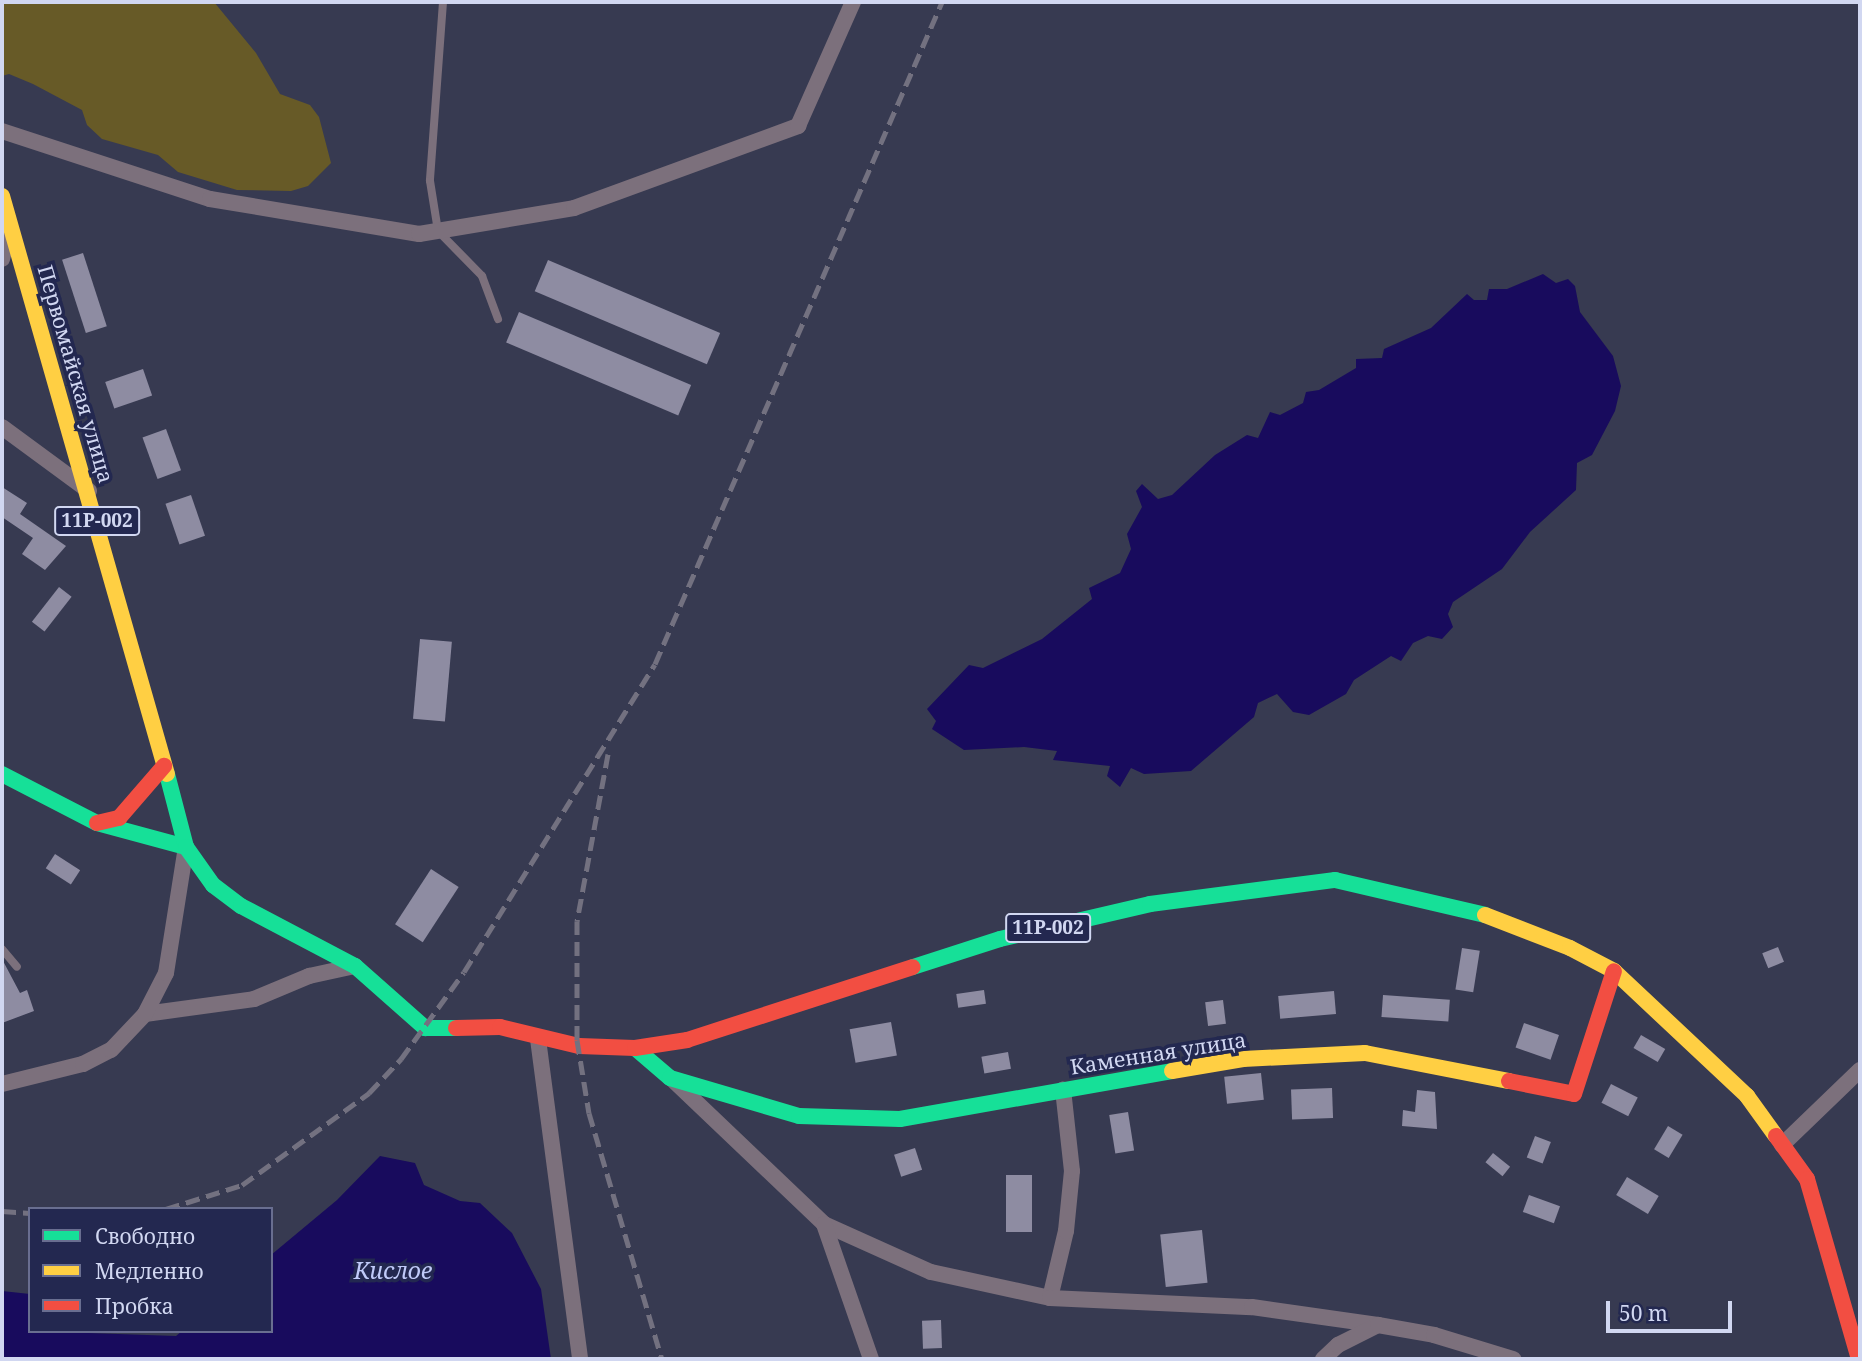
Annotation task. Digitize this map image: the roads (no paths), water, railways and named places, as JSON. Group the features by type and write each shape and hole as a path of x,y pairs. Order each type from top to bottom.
{"main road":[{"name":"Первомайская улица","path":"2,196 89,491 186,847"},
{"path":"97,823 119,818 164,766"},
{"path":"2,774 97,823 186,847"},
{"name":"11Р-002","path":"186,847 213,885 241,906 355,966 425,1028 500,1027 538,1039 635,1048 687,1040 1000,939 1150,904 1335,880 1469,909 1570,948 1614,971 1747,1096 1807,1179 1855,1332 1859,1359"},
{"name":"Каменная улица","path":"635,1048 670,1078 799,1115 900,1119 1243,1059 1365,1054 1574,1094 1614,971"}],"street":[{"path":"2,131 210,199 419,234 574,208 798,126 853,2"},
{"path":"2,258 10,225"},
{"path":"2,427 89,491"},
{"path":"2,1084 83,1064 111,1050 145,1014 166,973 186,847"},
{"path":"145,1014 254,999 309,976 355,966"},
{"path":"538,1039 580,1359"},
{"path":"1782,1145 1860,1070"},
{"path":"670,1078 824,1224 931,1272 1050,1298 1252,1307 1378,1325 1433,1335 1513,1359"},
{"path":"1050,1298 1066,1231 1073,1171 1063,1089"},
{"path":"824,1224 871,1359"},
{"path":"1323,1359 1338,1345 1378,1325"}],"lane":[{"path":"443,2 430,181 438,231 482,276 498,319"},
{"path":"2,949 17,967"}],"water":[{"path":"1543,274 1556,283 1568,279 1575,286 1580,312 1613,356 1621,386 1615,411 1592,455 1577,463 1576,490 1530,532 1502,569 1453,602 1448,614 1453,627 1442,639 1428,636 1413,643 1401,661 1391,656 1354,680 1346,694 1309,715 1293,712 1277,694 1258,703 1254,717 1191,771 1144,774 1131,768 1120,787 1107,776 1110,766 1053,760 1057,751 1024,747 964,750 932,729 936,721 927,709 969,665 983,668 1042,639 1092,599 1089,588 1120,573 1131,549 1127,534 1142,507 1136,491 1142,484 1158,499 1172,495 1215,455 1247,435 1258,438 1270,412 1280,415 1303,403 1306,392 1319,390 1356,368 1356,359 1382,358 1384,349 1431,328 1467,294 1474,300 1487,300 1489,289 1507,289"},
{"name":"Кислое","path":"380,1156 415,1163 424,1185 460,1201 480,1203 512,1233 541,1289 551,1359 2,1359 2,1291 28,1294 28,1333 176,1336 180,1333 273,1333 273,1253 337,1200"}],"railway":[{"path":"172,1207 242,1185 369,1093 401,1059 464,972 655,664 942,2"},
{"path":"608,754 577,921 577,1040 589,1113 662,1359"},
{"path":"2,1211 28,1213"}]}
